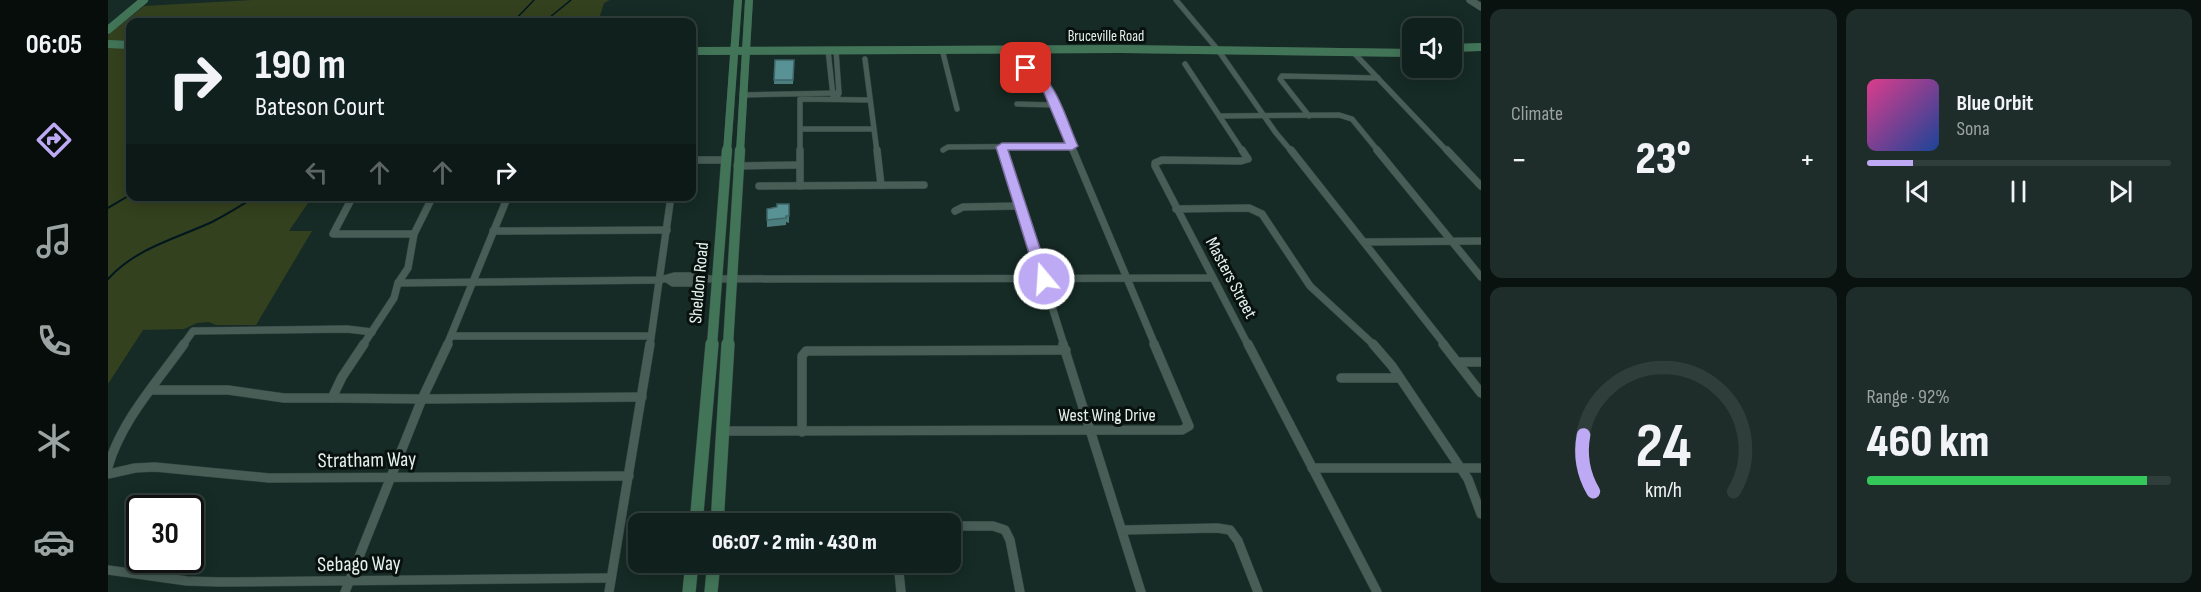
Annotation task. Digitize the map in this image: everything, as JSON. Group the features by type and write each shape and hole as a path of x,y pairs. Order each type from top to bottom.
{"main road":[{"path":"108,21 133,0"},
{"path":"108,30 144,0"},
{"name":"Sheldon Road","path":"697,513 718,280 738,0"},
{"name":"Sheldon Road","path":"717,513 749,0"},
{"path":"108,44 126,45"},
{"path":"846,50 895,45"},
{"name":"Bruceville Road","path":"696,46 1402,48"},
{"name":"Bruceville Road","path":"746,48 846,50 1216,47 1402,52"},
{"path":"1462,49 1481,47"},
{"name":"Bruceville Road","path":"696,51 733,48"},
{"path":"108,50 126,51"},
{"path":"1462,51 1481,52"},
{"path":"689,592 691,573"},
{"path":"711,592 713,573"}],"street":[{"path":"1176,0 1216,47 1264,116 1390,273 1481,393"},
{"path":"942,49 957,109"},
{"path":"832,50 835,93"},
{"path":"1353,52 1481,186"},
{"path":"864,59 881,185"},
{"name":"Masters Street","path":"1185,64 1190,67 1248,159 1241,161 1162,160 1155,163 1176,209 1377,592"},
{"name":"West Wing Drive","path":"721,431 1090,431 1182,430 1189,426 1055,105 1039,76 1026,68"},
{"path":"1309,116 1280,79 1282,76 1378,78"},
{"path":"742,92 835,93 869,100"},
{"path":"800,186 800,99 835,93"},
{"path":"1017,104 1055,105"},
{"path":"1220,116 1339,115 1352,119 1481,277"},
{"path":"801,129 873,129"},
{"path":"943,150 948,147 1072,146"},
{"path":"1002,147 1141,592"},
{"path":"696,160 726,160"},
{"path":"738,163 800,163"},
{"path":"759,186 924,185"},
{"path":"350,201 333,234 414,234"},
{"path":"332,399 342,377 394,298 398,283 408,268 414,234 430,201"},
{"path":"347,587 422,399 475,280 506,201"},
{"path":"609,592 651,336 664,280 670,201"},
{"path":"955,211 963,207 1020,206"},
{"path":"1176,209 1257,210 1310,286 1373,342 1400,378 1468,478 1481,514"},
{"path":"494,231 667,230"},
{"path":"1364,242 1481,241"},
{"path":"398,283 475,280 664,280 673,283 694,282 698,279 1212,278"},
{"path":"108,466 113,449 123,430 193,331 347,329 372,332"},
{"path":"451,336 651,336"},
{"path":"802,432 802,356 806,351 1066,350"},
{"path":"1457,362 1481,362"},
{"path":"1341,378 1400,378"},
{"path":"151,390 228,390 284,398 332,399 642,397"},
{"name":"Stratham Way","path":"108,474 155,466 269,478 629,476"},
{"path":"1311,468 1481,468"},
{"path":"961,526 993,526 1005,530 1020,592"},
{"path":"1122,530 1217,528 1230,530 1238,541 1258,592"},
{"name":"Sebago Way","path":"108,570 209,582 347,587 611,578"},
{"path":"899,573 901,592"}],"green space":[{"path":"252,0 610,0 604,3 599,18 129,18 144,6"},
{"path":"126,20 126,201 309,201 289,231 312,231 256,325 216,325 209,322 197,323 184,329 143,330 108,384 108,35"}],"building":[{"path":"775,60 794,60 793,80 774,80"},
{"path":"777,204 789,204 789,216 767,220 767,209 777,207"}],"waterway":[{"path":"517,18 534,0"},
{"path":"549,18 571,0"},
{"path":"108,208 126,197"},
{"path":"108,279 119,268 143,252 212,222 248,201"}],"route":[{"path":"1026,68 1039,76 1047,88 1072,146 1002,147 1044,279"}]}
